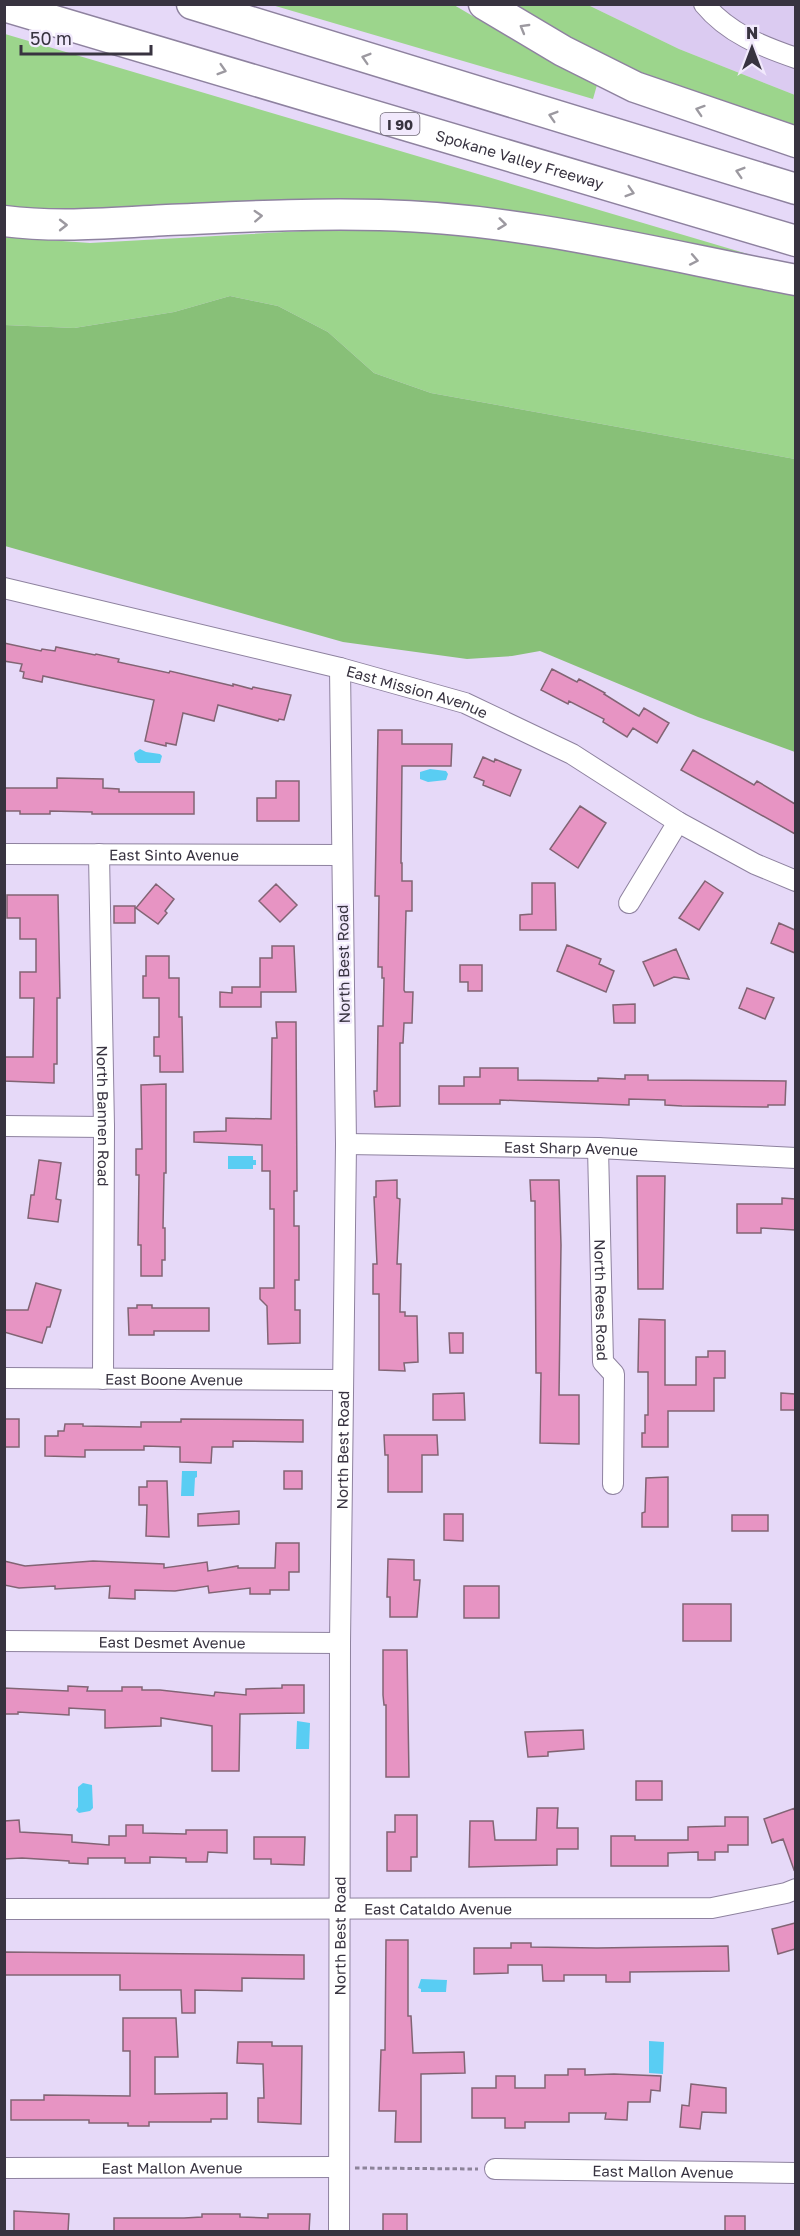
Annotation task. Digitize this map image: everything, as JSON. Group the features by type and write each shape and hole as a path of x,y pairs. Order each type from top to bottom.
{"highway":[{"path":"192,4 795,189"},
{"path":"483,4 563,51 635,87 795,142"},
{"name":"Spokane Valley Freeway","path":"4,6 795,241"},
{"path":"4,221 87,225 291,214 444,217 513,226 795,280"}],"street":[{"path":"704,4 725,25 749,40 795,58"},
{"name":"East Mission Avenue","path":"4,588 340,668 465,702 572,754 678,822 754,864 795,881"},
{"name":"North Best Road","path":"339,2232 340,1643 346,1144 340,668"},
{"path":"629,903 678,822"},
{"name":"East Sinto Avenue","path":"4,854 342,855"},
{"name":"North Bannen Road","path":"99,854 104,1127 104,1379"},
{"path":"4,1126 104,1127"},
{"name":"East Sharp Avenue","path":"346,1144 598,1148 795,1158"},
{"name":"North Rees Road","path":"598,1148 603,1362 614,1374 613,1484"},
{"name":"East Boone Avenue","path":"4,1378 342,1380"},
{"name":"East Desmet Avenue","path":"4,1641 340,1643"},
{"name":"East Cataldo Avenue","path":"4,1909 712,1908 786,1893 795,1889"},
{"name":"East Mallon Avenue","path":"4,2168 338,2167"},
{"name":"East Mallon Avenue","path":"495,2169 795,2173"}],"path":[{"path":"338,2167 495,2169"}],"shaded area":[{"path":"588,5 795,5 795,95 679,49"}],"green space":[{"path":"272,5 454,5 542,57 597,85 593,99"},
{"path":"512,5 588,5 679,49 795,95 795,128 651,78 605,58"},
{"path":"5,34 795,268 552,226 108,213 5,207"},
{"path":"338,229 411,229 538,243 795,293 795,459 431,393 374,373 328,332 278,306 230,296 174,312 74,328 5,325 5,237 90,243"},
{"path":"230,296 278,306 328,332 374,373 431,393 795,459 795,752 698,717 540,651 512,656 467,659 343,642 5,546 5,325 74,328 174,312"}],"water":[{"path":"140,749 160,754 162,756 160,763 138,763 134,753"},
{"path":"430,769 446,771 448,774 446,780 428,782 420,779 420,772"},
{"path":"228,1156 253,1156 256,1165 253,1165 253,1169 228,1169"},
{"path":"182,1471 197,1471 194,1496 181,1496"},
{"path":"297,1721 310,1723 309,1749 296,1749"},
{"path":"83,1783 92,1785 93,1808 90,1811 79,1813 76,1810 78,1787"},
{"path":"421,1979 447,1980 446,1992 421,1992 418,1988"},
{"path":"649,2041 664,2042 663,2074 649,2073"}],"building":[{"path":"4,643 41,651 42,649 55,651 56,647 96,654 119,659 118,662 169,673 170,671 233,686 233,684 252,689 253,687 291,695 284,720 279,719 278,721 218,705 214,721 183,713 176,745 166,743 166,746 145,741 154,700 43,676 42,682 23,678 24,672 20,671 22,664 4,661"},
{"path":"552,669 577,682 579,679 605,693 639,716 644,708 669,723 657,743 633,728 627,737 603,722 604,719 541,690"},
{"path":"378,730 402,730 402,744 452,744 451,766 402,766 402,881 412,881 412,911 406,911 404,990 413,992 412,1023 404,1023 403,1043 400,1043 400,1106 375,1107 378,1026 383,1026 384,978 382,978 382,967 378,967 379,896 375,896"},
{"path":"693,750 754,785 757,781 795,804 795,834 681,770"},
{"path":"483,757 494,762 495,759 521,770 510,796 483,785 484,781 474,777"},
{"path":"57,778 103,779 103,788 119,789 119,792 194,792 194,814 92,814 92,812 50,811 50,814 20,814 20,811 4,811 4,788 57,788"},
{"path":"276,781 299,781 299,821 257,821 257,798 276,798"},
{"path":"580,806 606,823 578,868 550,849"},
{"path":"705,881 723,893 699,930 679,918"},
{"path":"532,883 555,883 556,930 520,930 520,915 532,914"},
{"path":"156,884 174,899 158,924 136,908"},
{"path":"276,884 297,905 280,922 259,901"},
{"path":"7,895 58,895 60,998 57,998 57,1064 54,1064 54,1083 4,1081 4,1057 33,1057 34,998 20,998 20,972 36,972 36,939 20,939 20,918 7,918"},
{"path":"114,906 135,906 135,923 114,923"},
{"path":"779,923 795,930 795,953 771,943"},
{"path":"567,945 601,959 599,964 614,971 606,992 557,971"},
{"path":"272,946 294,946 296,992 261,992 261,1007 220,1007 220,992 232,993 232,987 260,987 260,958 272,958"},
{"path":"676,949 689,979 674,977 654,986 643,962"},
{"path":"146,956 169,956 169,978 179,978 183,1072 160,1072 160,1056 154,1056 154,1037 159,1037 159,998 143,998"},
{"path":"460,965 482,965 482,991 468,991 468,982 460,982"},
{"path":"747,988 774,998 765,1019 739,1008"},
{"path":"635,1004 635,1023 614,1023 613,1005"},
{"path":"276,1022 296,1022 297,1191 294,1191 294,1226 299,1226 299,1280 295,1280 295,1310 300,1310 300,1343 268,1344 267,1306 260,1299 260,1288 274,1288 274,1209 270,1209 270,1171 262,1171 262,1145 194,1142 194,1132 226,1131 226,1118 271,1119 272,1038 277,1038"},
{"path":"480,1068 518,1068 518,1080 598,1081 598,1078 625,1079 625,1075 648,1075 648,1080 786,1081 785,1105 768,1105 768,1107 682,1106 665,1105 665,1100 629,1099 629,1105 500,1100 500,1104 439,1104 439,1086 464,1086 464,1077 480,1077"},
{"path":"166,1084 166,1173 164,1173 163,1228 165,1228 165,1260 162,1260 162,1276 141,1276 141,1245 138,1245 139,1175 136,1175 136,1149 142,1149 141,1085"},
{"path":"39,1160 61,1163 56,1199 61,1200 58,1222 28,1218"},
{"path":"637,1176 665,1176 663,1289 638,1289"},
{"path":"397,1180 397,1198 400,1199 397,1264 401,1264 400,1312 405,1312 405,1316 417,1316 418,1362 404,1363 405,1371 379,1370 379,1294 373,1294 373,1264 377,1264 374,1197 376,1197 376,1181"},
{"path":"530,1180 559,1180 561,1245 559,1395 579,1395 579,1444 540,1443 541,1373 536,1373 535,1201 531,1201"},
{"path":"782,1198 795,1199 795,1230 761,1228 761,1233 737,1233 737,1204 782,1204"},
{"path":"36,1283 61,1290 50,1327 47,1327 42,1343 4,1332 4,1310 28,1310"},
{"path":"137,1305 152,1305 152,1308 209,1308 209,1331 154,1331 154,1335 129,1335 128,1308 137,1308"},
{"path":"639,1319 665,1320 665,1385 696,1385 696,1357 708,1357 708,1351 725,1351 725,1378 714,1378 714,1411 668,1411 668,1447 642,1447 645,1415 648,1415 648,1372 638,1372"},
{"path":"449,1333 463,1333 463,1353 450,1353"},
{"path":"464,1393 465,1420 433,1420 433,1394"},
{"path":"781,1393 795,1394 795,1410 781,1410"},
{"path":"4,1419 19,1419 19,1447 4,1447"},
{"path":"181,1419 303,1420 303,1442 233,1441 233,1447 212,1447 211,1463 180,1462 180,1447 144,1446 144,1450 85,1450 85,1457 45,1456 45,1436 58,1436 58,1431 64,1431 65,1424 141,1427 141,1422 181,1422"},
{"path":"384,1435 437,1435 438,1455 422,1455 422,1492 388,1492 388,1455 385,1455"},
{"path":"284,1471 302,1471 302,1489 284,1489"},
{"path":"668,1477 668,1527 642,1527 646,1478"},
{"path":"147,1481 167,1481 169,1537 146,1536 147,1505 139,1505 139,1487 147,1487"},
{"path":"239,1511 239,1524 198,1526 198,1514"},
{"path":"444,1514 463,1514 463,1541 444,1540"},
{"path":"732,1515 768,1515 768,1531 732,1531"},
{"path":"276,1543 299,1543 299,1572 289,1572 289,1590 270,1590 270,1594 250,1594 250,1588 209,1593 208,1586 175,1591 135,1590 135,1599 109,1598 110,1586 55,1589 55,1586 19,1588 4,1585 4,1561 25,1566 93,1561 164,1564 164,1568 207,1562 208,1571 238,1566 238,1568 275,1568"},
{"path":"388,1559 414,1560 414,1580 420,1580 417,1617 390,1617 390,1597 387,1597"},
{"path":"464,1586 499,1586 499,1618 464,1618"},
{"path":"683,1604 731,1604 731,1641 683,1641"},
{"path":"383,1650 407,1650 409,1777 386,1777"},
{"path":"282,1685 304,1685 304,1713 240,1714 239,1771 212,1771 212,1726 161,1718 161,1726 105,1728 105,1710 69,1708 69,1715 18,1712 18,1714 4,1714 4,1688 68,1691 68,1686 88,1687 87,1691 122,1691 122,1687 142,1687 142,1690 214,1696 215,1692 246,1695 246,1689 282,1688"},
{"path":"583,1730 584,1749 548,1752 548,1756 528,1757 525,1732"},
{"path":"636,1781 662,1781 662,1800 636,1800"},
{"path":"537,1808 558,1808 557,1828 578,1828 578,1849 557,1849 557,1865 469,1867 470,1821 493,1821 495,1840 536,1840"},
{"path":"795,1808 794,1870 783,1839 772,1843 764,1819"},
{"path":"395,1815 417,1815 417,1857 411,1857 411,1871 387,1871 387,1832 395,1832"},
{"path":"725,1817 748,1817 748,1845 728,1845 728,1852 715,1852 715,1860 698,1860 698,1852 668,1853 668,1866 611,1866 611,1836 635,1836 635,1840 688,1840 688,1827 725,1826"},
{"path":"19,1820 20,1832 72,1835 72,1842 109,1845 109,1836 126,1836 126,1825 143,1825 143,1833 186,1834 186,1830 227,1830 227,1853 208,1852 207,1862 186,1862 186,1858 150,1857 150,1863 125,1863 125,1858 88,1858 88,1864 22,1858 4,1859 4,1821"},
{"path":"254,1837 305,1837 304,1865 271,1864 271,1859 254,1859"},
{"path":"795,1923 795,1949 778,1954 772,1929"},
{"path":"386,1940 408,1940 408,2016 411,2016 413,2053 464,2052 465,2073 421,2074 421,2142 395,2142 396,2111 379,2111 381,2050 385,2050"},
{"path":"511,1943 531,1943 531,1947 597,1948 728,1946 729,1971 630,1972 630,1982 606,1982 606,1975 564,1975 564,1981 543,1981 542,1965 508,1965 508,1973 474,1974 474,1948 511,1948"},
{"path":"4,1952 304,1955 304,1979 242,1978 242,1991 195,1990 195,2013 182,2013 181,1990 120,1990 120,1975 4,1975"},
{"path":"123,2018 176,2018 178,2057 155,2057 155,2094 227,2093 227,2119 211,2119 211,2122 149,2122 149,2126 128,2126 128,2123 89,2123 89,2120 11,2120 11,2100 44,2100 44,2095 130,2096 130,2051 123,2051"},
{"path":"238,2042 272,2042 272,2046 302,2046 301,2124 258,2122 258,2098 264,2098 263,2064 237,2063"},
{"path":"568,2069 585,2069 585,2075 661,2076 660,2091 651,2090 650,2102 628,2102 627,2120 605,2119 606,2113 569,2113 569,2122 525,2122 525,2128 505,2128 505,2118 472,2118 472,2088 496,2088 496,2076 515,2076 515,2088 545,2088 545,2075 568,2075"},
{"path":"691,2084 726,2088 726,2113 702,2112 700,2129 680,2127 682,2105 689,2106"},
{"path":"14,2211 69,2214 68,2232 14,2232"},
{"path":"202,2214 240,2214 240,2217 268,2218 268,2214 310,2214 309,2232 114,2232 114,2218 184,2218 202,2217"},
{"path":"383,2214 407,2214 407,2232 383,2232"},
{"path":"725,2216 745,2216 745,2232 725,2232"}]}
